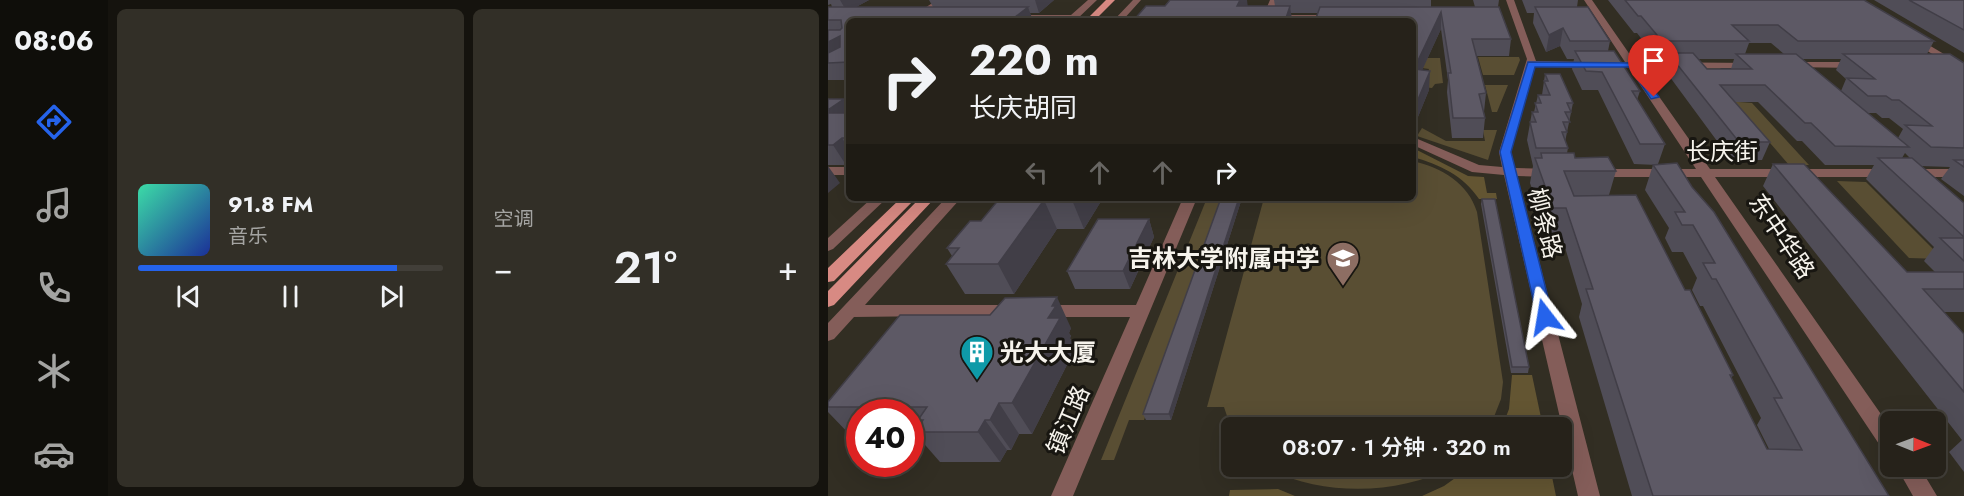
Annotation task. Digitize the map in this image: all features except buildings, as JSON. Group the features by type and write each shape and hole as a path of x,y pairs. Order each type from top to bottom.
{"main road":[{"path":"1092,18 1111,0"},
{"path":"1103,18 1121,0"},
{"path":"828,277 906,201"},
{"path":"828,301 925,201"}],"street":[{"path":"911,18 943,0"},
{"path":"1073,18 1093,0"},
{"path":"1120,18 1137,0"},
{"path":"1267,18 1274,0"},
{"path":"1510,0 1533,55 1532,64 1599,65"},
{"name":"东中华路","path":"1588,0 1595,18 1632,65 1880,429"},
{"path":"1901,31 1961,67"},
{"name":"柳条路","path":"1532,64 1505,152 1589,496"},
{"path":"1610,65 1762,65"},
{"path":"1811,80 1788,65 1876,65"},
{"path":"1933,65 1961,67"},
{"name":"长庆街","path":"1416,142 1468,166 1509,172 1964,173"},
{"path":"1900,158 1933,187"},
{"path":"828,171 846,171"},
{"path":"828,246 877,201"},
{"path":"828,334 951,201"},
{"name":"镇江路","path":"1062,496 1189,201"},
{"path":"849,311 1142,311"},
{"path":"1913,477 1926,496"}],"shaded area":[{"path":"1478,57 1519,57 1520,60 1514,75 1483,75"},
{"path":"1427,58 1440,58 1443,83 1435,84 1432,88 1421,87 1429,69 1422,68"},
{"path":"1705,68 1720,68 1736,85 1725,86 1739,102 1752,103 1809,165 1789,165"},
{"path":"1485,85 1508,85 1497,112 1492,112"},
{"path":"1422,128 1446,141 1485,141 1483,130 1497,130 1488,160 1417,136"},
{"path":"1416,150 1468,176 1484,177 1487,193 1496,193 1497,199 1479,199 1458,177 1416,158"},
{"path":"1416,162 1444,173 1460,185 1473,202 1477,212 1503,382 1501,399 1494,417 1227,417 1224,407 1207,407 1263,201 1416,201"},
{"path":"1837,181 1866,182 1943,259 1909,258"},
{"path":"1206,201 1222,201 1144,420 1129,420 1114,460 1101,460"},
{"path":"1512,375 1532,375 1541,417 1506,417 1509,409"},
{"path":"1286,477 1431,477 1383,487 1358,489 1309,483"},
{"path":"1457,477 1552,477 1556,496 1422,496 1444,486"},
{"path":"1278,489 1295,496 1229,496 1230,490"}],"place":[{"name":"吉林大学附属中学","path":"1343,287"},
{"name":"光大大厦","path":"977,381"}],"route":[{"path":"1545,317 1505,152 1532,64 1632,65 1654,97"}]}
